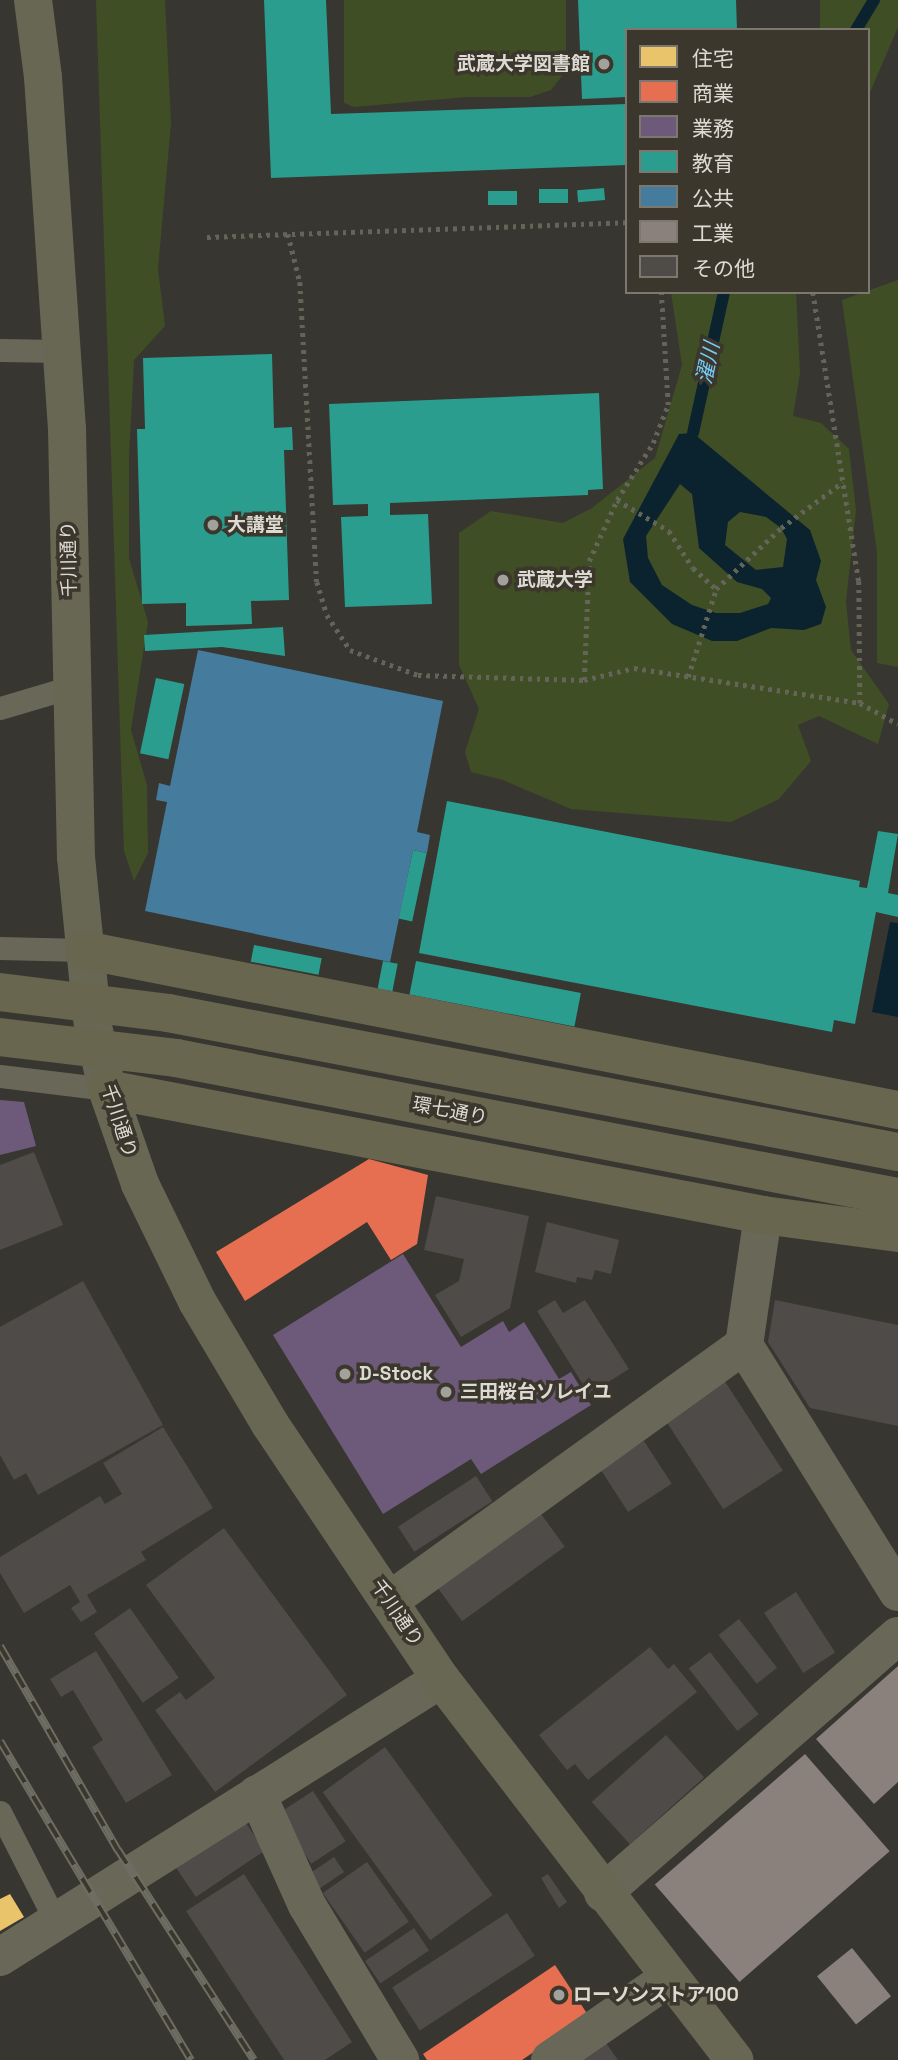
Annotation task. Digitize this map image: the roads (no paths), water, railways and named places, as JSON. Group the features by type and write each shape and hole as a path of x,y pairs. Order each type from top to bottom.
{"main road":[{"name":"千川通り","path":"33,0 43,77 67,429 71,687 84,950 93,1026 107,1089 141,1184 197,1301 270,1424 441,1679 603,1894 734,2060"},
{"path":"84,950 898,1110"},
{"path":"0,992 168,1013 898,1152"},
{"name":"環七通り","path":"0,1037 53,1040 176,1058 898,1197"},
{"path":"107,1089 763,1215 898,1233"}],"street":[{"path":"763,1215 744,1345 898,1591"},
{"path":"388,1601 744,1345"},
{"path":"603,1894 898,1636"},
{"path":"0,1957 441,1679"},
{"path":"257,1794 307,1905 400,2060"},
{"path":"550,2060 669,1978"}],"lane":[{"path":"0,350 60,351"},
{"path":"0,708 71,687"},
{"path":"0,948 84,950"},
{"path":"0,1076 107,1089"},
{"path":"0,1812 56,1922"}],"water":[{"path":"693,433 810,530 821,561 816,580 826,607 821,624 804,630 771,628 737,641 712,641 672,624 630,582 623,539 679,434","holes":["680,484 692,494 699,548 737,582 762,589 771,598 768,604 740,613 716,613 692,605 662,585 648,558 646,536","740,512 766,517 781,528 787,539 783,567 756,570 725,545 728,522"]},
{"path":"890,922 898,923 898,1017 872,1012"}],"waterway":[{"name":"濯川","path":"857,28 874,0"},
{"name":"濯川","path":"693,433 724,294"}],"railway":[{"path":"0,1646 118,1850 254,2060"},
{"path":"0,1741 191,2060"}],"place":[{"name":"武蔵大学図書館","path":"604,64"},
{"name":"大講堂","path":"213,525"},
{"name":"武蔵大学","path":"503,580"},
{"name":"D-Stock","path":"345,1374"},
{"name":"三田桜台ソレイユ","path":"446,1392"},
{"name":"ローソンストア100","path":"559,1995"}]}
